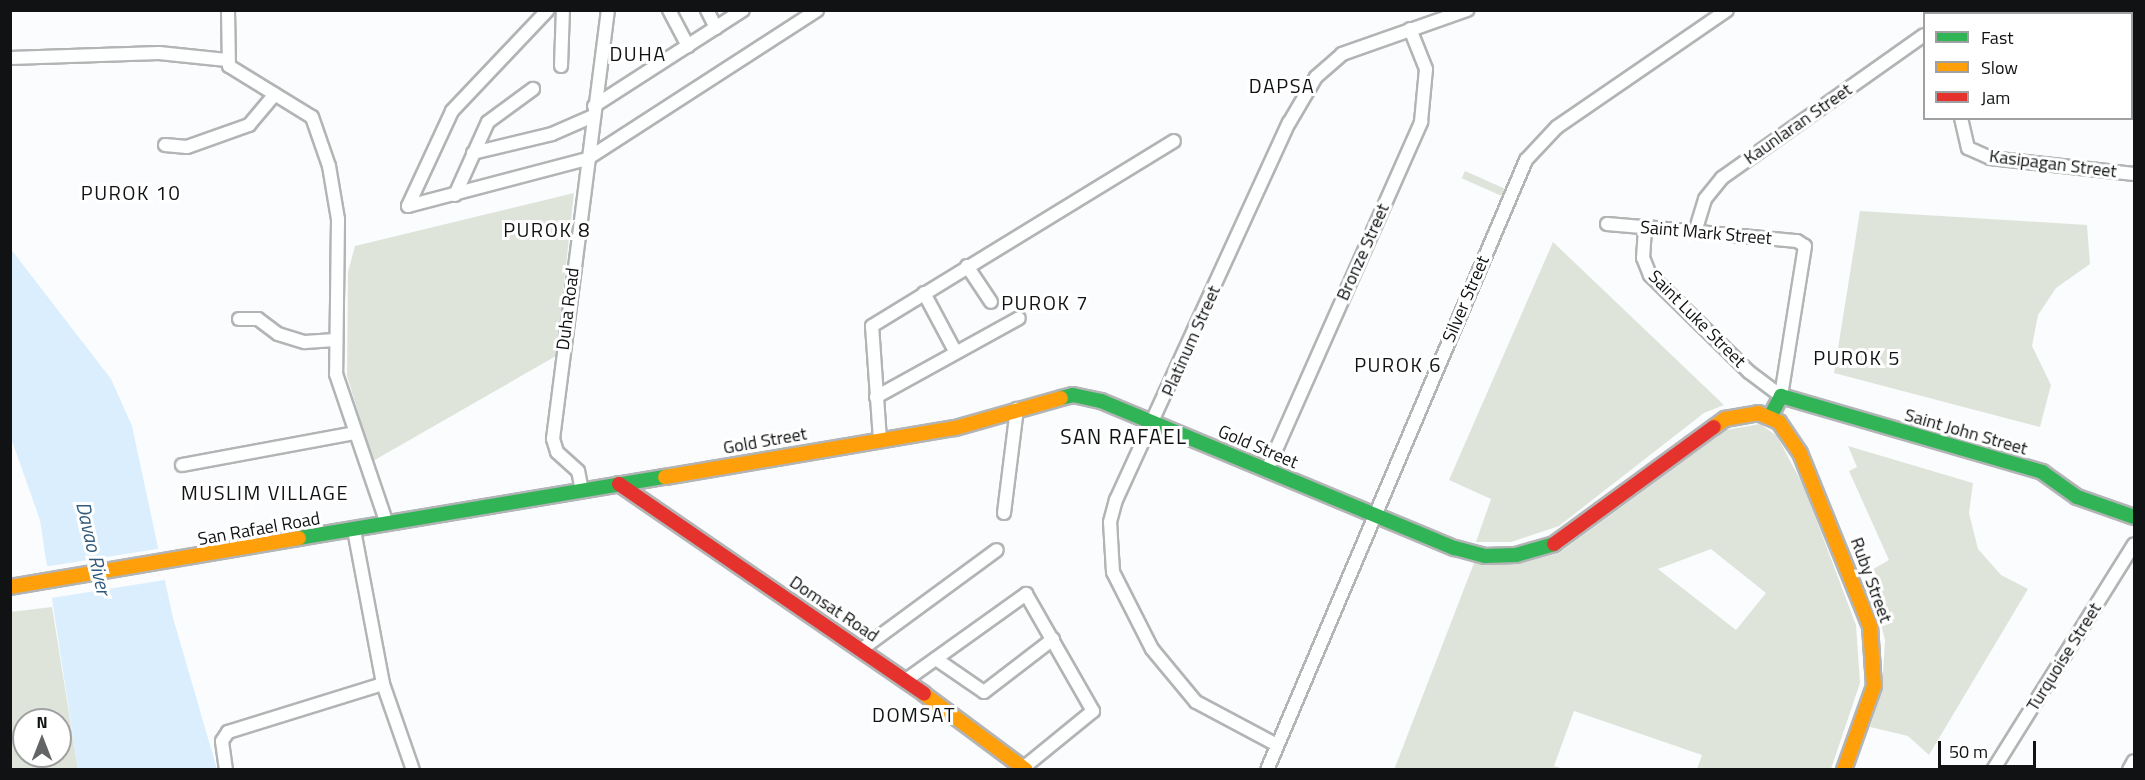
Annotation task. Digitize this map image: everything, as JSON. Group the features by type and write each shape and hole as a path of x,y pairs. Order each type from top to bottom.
{"main road":[{"name":"Gold Street","path":"619,484 971,424 1072,395 1154,422 1471,554 1537,551 1586,527 1725,419 1747,413 1770,417"},
{"path":"1770,417 1781,396"},
{"name":"Saint John Street","path":"1781,396 2042,472 2077,497 2134,517"},
{"name":"Ruby Street","path":"1770,417 1786,430 1800,453 1870,626 1875,686 1844,770"},
{"name":"San Rafael Road","path":"10,587 176,562 619,484"},
{"name":"Domsat Road","path":"619,484 862,649 1024,769"}],"street":[{"path":"228,10 227,60 239,76 312,117 329,166 338,219 336,374 387,524"},
{"path":"548,10 452,111 408,206 587,159 817,10"},
{"path":"561,66 563,10"},
{"name":"Duha Road","path":"582,491 578,471 557,452 553,439 587,159 608,10"},
{"path":"669,10 688,46"},
{"path":"707,10 716,28"},
{"path":"473,153 552,134 594,111 743,10"},
{"name":"Platinum Street","path":"1277,745 1196,702 1168,672 1122,597 1113,572 1110,522 1125,477 1154,422 1289,123 1316,77 1342,54 1467,10"},
{"name":"Silver Street","path":"1267,770 1373,515 1534,148 1557,127 1727,10"},
{"name":"Bronze Street","path":"1267,470 1421,122 1426,69 1410,29"},
{"name":"Kaunlaran Street","path":"1695,232 1705,200 1722,178 1923,36"},
{"path":"10,58 159,53 227,60"},
{"path":"455,195 488,122 534,89"},
{"path":"165,145 187,147 249,124 274,94"},
{"name":"Kasipagan Street","path":"1961,120 1968,148 1990,158 2134,174"},
{"path":"880,440 870,328 967,266 1173,141"},
{"name":"Saint Mark Street","path":"1607,224 1805,246 1781,396"},
{"name":"Saint Luke Street","path":"1645,227 1643,258 1650,275 1749,372 1781,396"},
{"path":"967,266 991,302"},
{"path":"924,293 956,351"},
{"path":"876,397 1019,318"},
{"path":"239,319 258,320 278,334 304,342 335,340"},
{"path":"1004,513 1017,409"},
{"path":"182,465 356,433"},
{"path":"354,530 383,684 413,770"},
{"name":"Turquoise Street","path":"1993,770 2134,544"},
{"path":"862,649 997,550"},
{"path":"906,680 1026,594 1093,714 1024,769"},
{"path":"936,659 984,692 1053,639"},
{"path":"226,770 222,741 228,732 383,684"},
{"path":"2129,770 2134,761"}],"shaded area":[{"path":"1465,171 1504,188 1501,196 1462,178"},
{"path":"574,193 556,356 373,461 347,376 348,272 355,246"},
{"path":"1860,211 2087,225 2090,264 2056,288 2038,315 2032,346 2051,385 2040,427 1834,373"},
{"path":"1553,242 1724,405 1704,413 1559,526 1511,542 1476,542 1491,499 1449,480"},
{"path":"1760,424 1777,436 1804,487 1856,625 1860,683 1831,769 1697,769 1702,755 1574,711 1554,766 1564,769 1394,770 1474,563 1518,564 1559,553 1726,430","holes":["1711,549 1766,593 1736,630 1658,569"]},
{"path":"1848,446 1973,483 1969,513 1978,549 2001,575 2028,589 1929,755 1908,736 1870,727 1882,690 1885,640 1868,572 1889,560 1849,471 1857,467"},
{"path":"52,607 68,708 12,708 12,768 72,768 72,732 78,769 11,769 10,612"}],"water":[{"name":"Davao River","path":"10,248 111,379 132,426 173,618 217,769 78,769 72,730 72,708 69,708 40,520 11,438"}],"pier":[{"path":"163,548 168,580 48,599 43,567"}],"traffic: fast":[{"path":"1061,398 1073,395 1101,401 1455,548 1485,556 1516,555 1554,544"},
{"path":"1770,417 1781,396 2042,472 2077,497 2134,517"},
{"path":"299,538 665,477"}],"traffic: slow":[{"path":"665,477 955,428 1061,398"},
{"path":"1714,427 1725,419 1758,413 1779,422 1800,453 1870,626 1874,686 1844,770"},
{"path":"10,587 299,538"},
{"path":"924,694 1026,770"}],"traffic: jam":[{"path":"1554,544 1714,427"},
{"path":"619,484 924,694"}],"district":[{"name":"DUHA","path":"638,53"},
{"name":"DAPSA","path":"1282,85"},
{"name":"PUROK 10","path":"131,192"},
{"name":"PUROK 8","path":"547,229"},
{"name":"PUROK 7","path":"1045,302"},
{"name":"PUROK 5","path":"1857,357"},
{"name":"PUROK 6","path":"1398,364"},
{"name":"SAN RAFAEL","path":"1124,436"},
{"name":"MUSLIM VILLAGE","path":"265,492"},
{"name":"DOMSAT","path":"914,714"}]}
